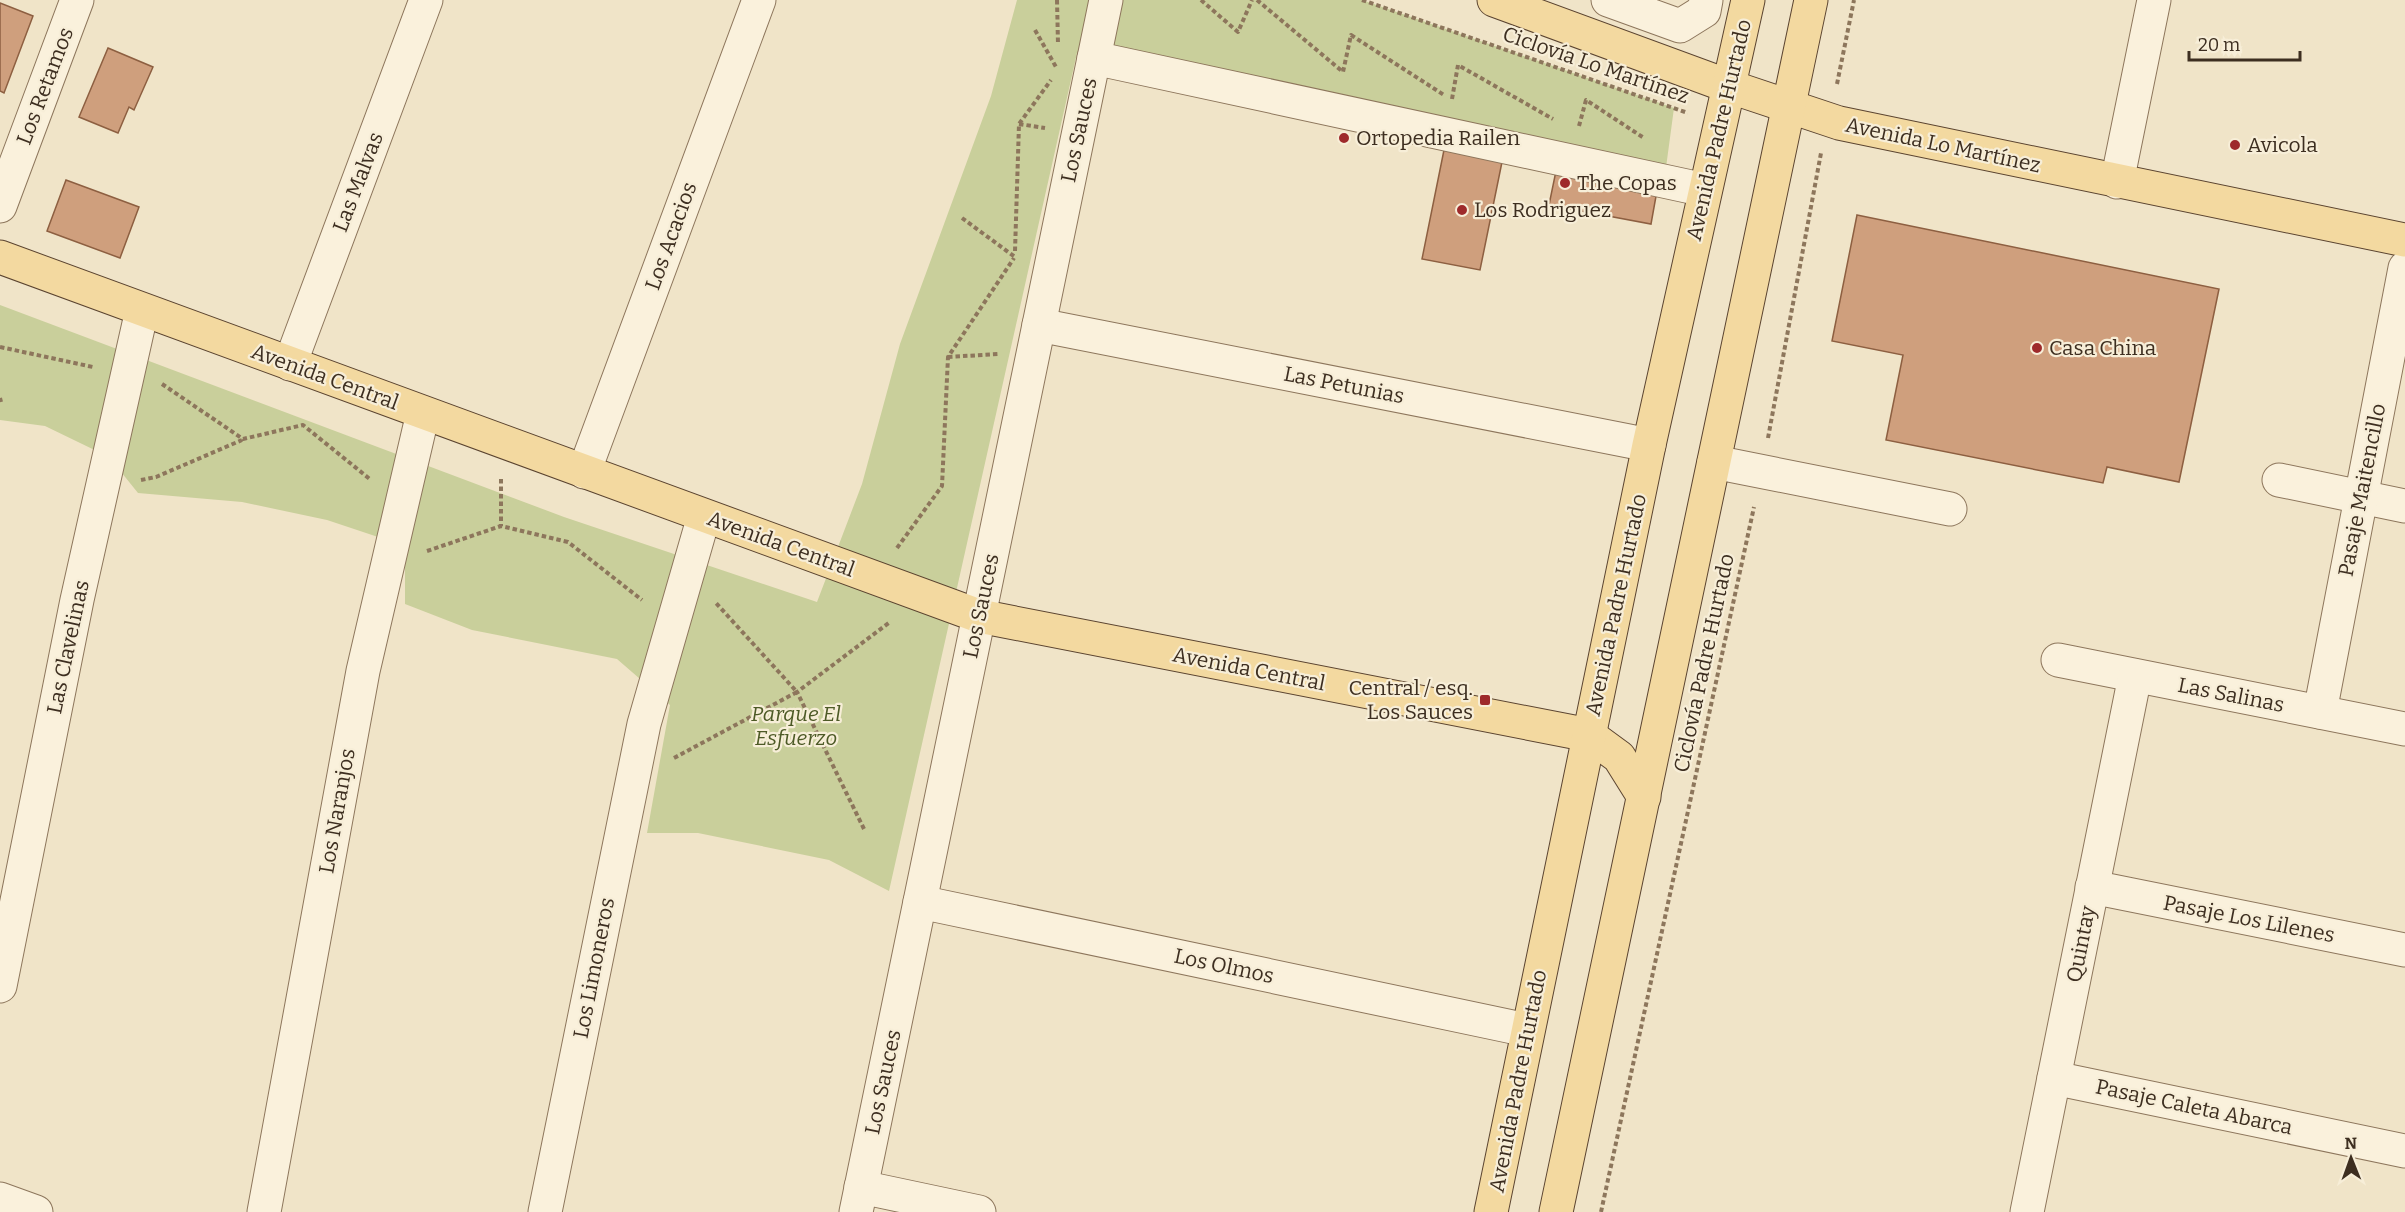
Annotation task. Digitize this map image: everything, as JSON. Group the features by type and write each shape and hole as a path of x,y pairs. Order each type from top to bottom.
{"main road":[{"name":"Avenida Lo Martínez","path":"1494,0 1728,86 1830,120 2117,182 2405,240"},
{"name":"Avenida Padre Hurtado","path":"1491,1212 1649,445 1748,0"},
{"path":"1556,1212 1811,0"},
{"name":"Avenida Central","path":"0,257 979,616 1589,735"},
{"path":"1589,735 1618,757 1644,797"}],"street":[{"name":"Los Retamos","path":"0,206 77,0"},
{"name":"Las Malvas","path":"290,364 426,0"},
{"name":"Los Acacios","path":"584,472 759,0"},
{"name":"Los Sauces","path":"859,1199 1106,0"},
{"path":"1608,0 1680,26 1704,11 1706,0"},
{"path":"2117,182 2154,0"},
{"path":"1094,58 1705,190"},
{"name":"Pasaje Maitencillo","path":"2320,712 2405,268"},
{"name":"Las Clavelinas","path":"0,986 103,486 142,310"},
{"name":"Las Petunias","path":"1036,339 1649,445"},
{"name":"Los Naranjos","path":"264,1212 361,682 400,503 423,413"},
{"path":"1714,462 1950,509"},
{"path":"2279,480 2405,506"},
{"path":"672,623 704,516"},
{"name":"Los Limoneros","path":"545,1212 644,724 672,623"},
{"name":"Las Salinas","path":"2058,660 2405,729"},
{"name":"Quintay","path":"2027,1212 2135,676"},
{"name":"Pasaje Los Lilenes","path":"2092,887 2405,950"},
{"name":"Los Olmos","path":"920,902 1527,1030"},
{"name":"Pasaje Caleta Abarca","path":"2054,1078 2405,1150"},
{"path":"0,1199 36,1212"},
{"path":"859,1199 979,1212"}],"path":[{"path":"1057,0 1058,47"},
{"path":"1201,0 1238,32 1252,0"},
{"path":"1257,0 1343,72 1351,35 1452,100 1458,65 1557,121"},
{"name":"Ciclovía Lo Martínez","path":"1362,0 1720,124"},
{"name":"Ciclovía Padre Hurtado","path":"1601,1212 1761,471 1820,155 1830,120 1854,0"},
{"path":"1035,30 1058,70 1058,58"},
{"path":"876,578 942,486 948,357 1015,257 1019,124 1052,79"},
{"path":"1577,133 1586,100 1650,142"},
{"path":"1781,147 1820,155"},
{"path":"962,218 1015,257"},
{"path":"948,357 1036,339"},
{"path":"0,347 92,366 127,376 243,439"},
{"path":"103,486 156,477 243,439 303,425 400,503"},
{"path":"501,441 501,526"},
{"path":"386,565 501,526 568,542 672,623"},
{"path":"687,572 797,692 864,829"},
{"path":"632,781 797,692 924,597"}],"green space":[{"name":"Parque El Esfuerzo","path":"1017,0 1362,0 1674,108 1665,175 1188,69 1077,53 889,891 829,860 698,833 647,833 670,705 617,659 472,630 405,604 405,546 327,520 242,502 138,493 109,457 45,426 0,420 0,305 564,517 817,602 862,484 900,344 991,96"}],"building":[{"path":"0,3 33,16 4,93 0,91"},
{"path":"108,48 153,67 134,110 129,107 118,133 79,117"},
{"name":"Los Rodriguez","path":"1444,150 1502,162 1480,270 1422,259"},
{"path":"1557,166 1658,185 1651,224 1549,205"},
{"path":"66,180 139,207 120,258 47,231"},
{"name":"Casa China","path":"1857,215 2219,289 2179,482 2107,467 2103,483 1886,440 1903,355 1832,341"}],"place":[{"name":"Ortopedia Railen","path":"1344,138"},
{"name":"Avicola","path":"2235,145"},
{"name":"The Copas","path":"1565,183"},
{"name":"Los Rodriguez","path":"1462,210"},
{"name":"Casa China","path":"2037,348"},
{"name":"Central / esq. Los Sauces","path":"1485,700"}]}
